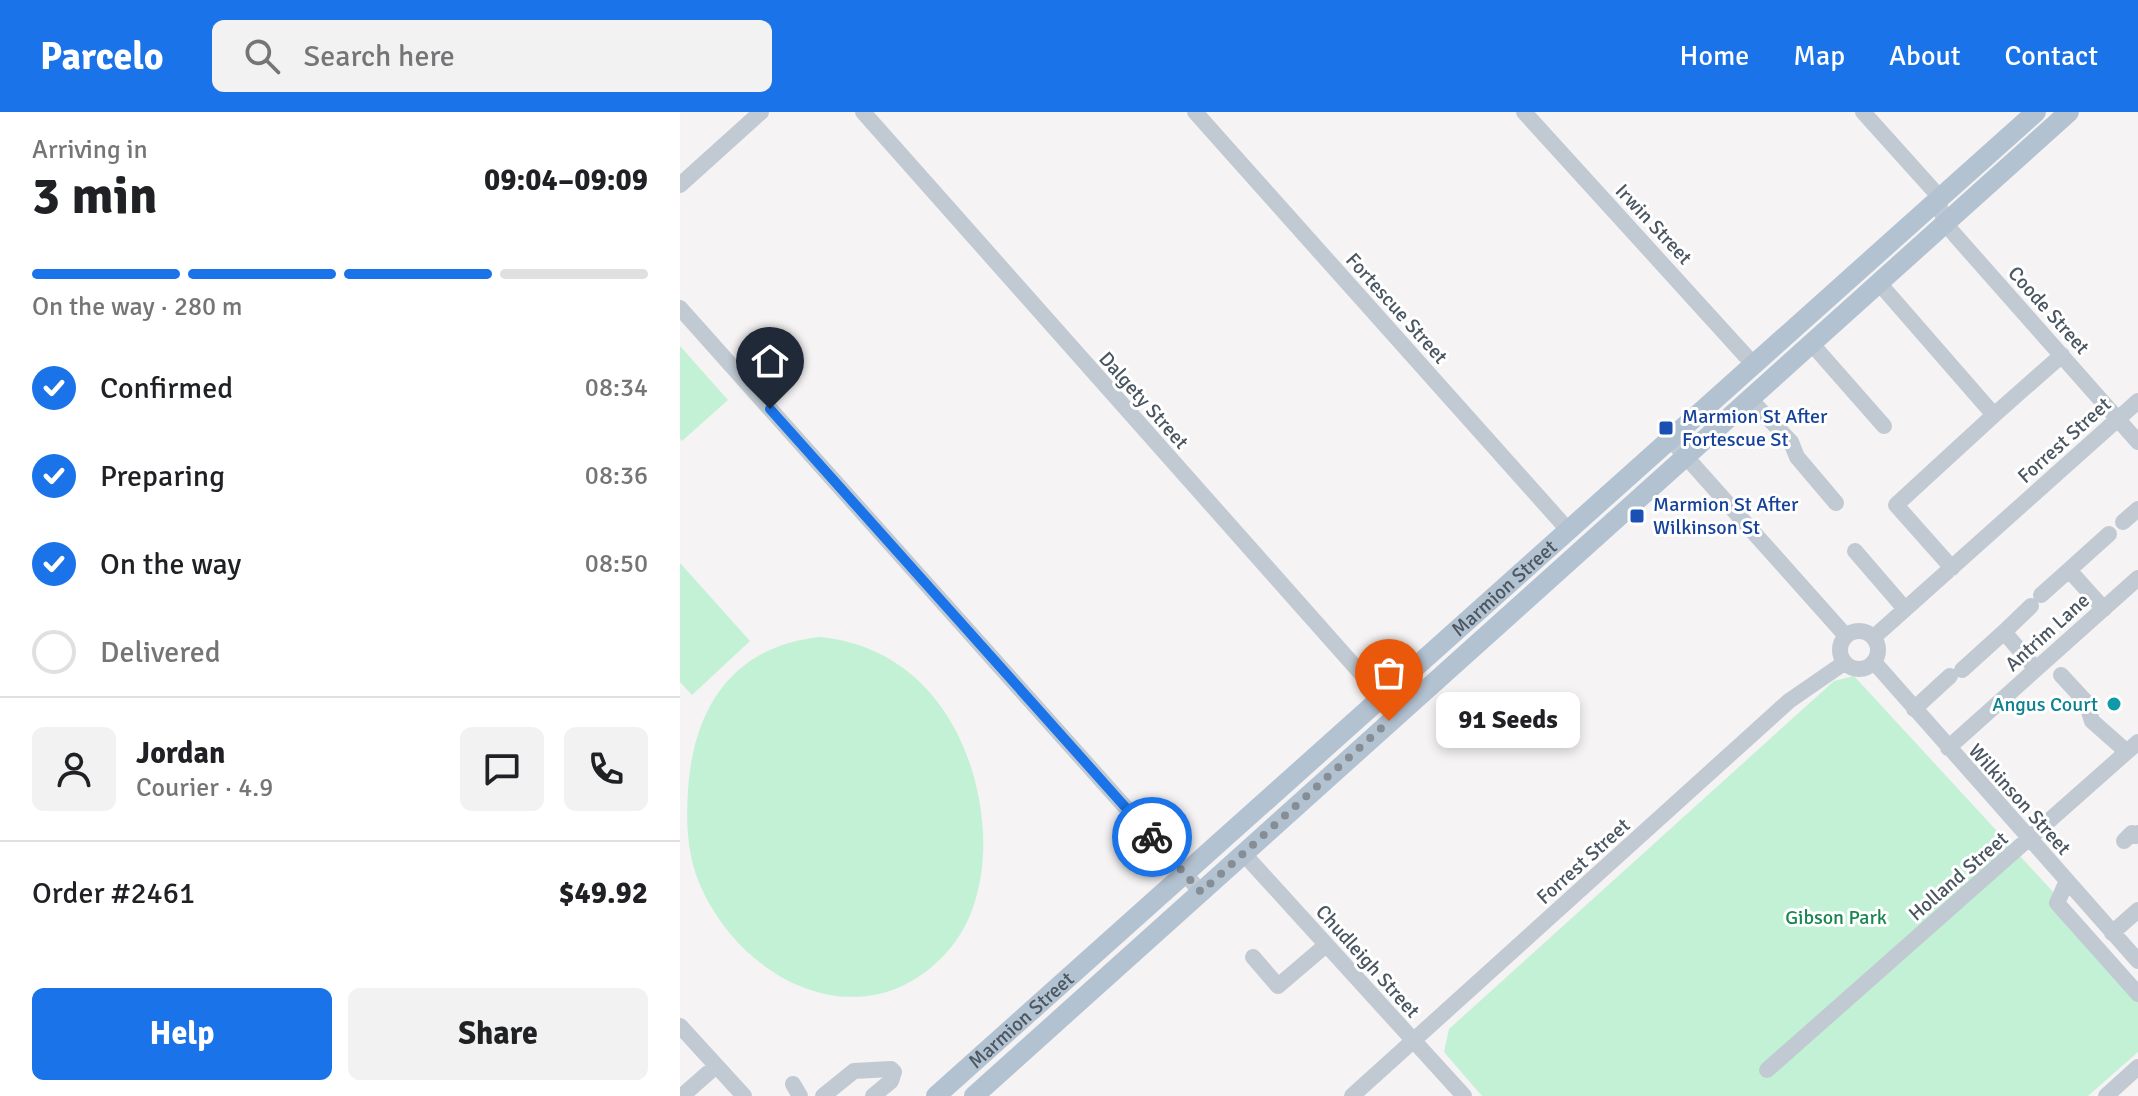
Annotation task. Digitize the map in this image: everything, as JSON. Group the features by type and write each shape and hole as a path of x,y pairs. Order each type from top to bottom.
{"main road":[{"name":"Marmion Street","path":"974,1096 1243,853 1569,531 2036,112"},
{"name":"Marmion Street","path":"936,1096 1184,873 1390,705 1687,454 2069,112"}],"street":[{"path":"680,185 761,112"},
{"name":"Dalgety Street","path":"863,112 1390,705"},
{"name":"Fortescue Street","path":"1195,112 1569,531"},
{"name":"Irwin Street","path":"1524,112 1754,365"},
{"name":"Coode Street","path":"1863,112 1935,192 1945,223 2138,442"},
{"path":"1879,283 1994,415"},
{"path":"680,308 1201,892"},
{"path":"1811,343 1884,426"},
{"path":"1952,568 1896,505 2062,355"},
{"path":"1749,398 1791,442 1797,457 1836,503"},
{"name":"Forrest Street","path":"1874,637 2138,401"},
{"path":"1671,440 1687,454 1846,636"},
{"path":"2123,522 2138,509"},
{"path":"1914,709 2004,632 2109,534"},
{"path":"1855,551 1905,609"},
{"path":"2069,570 2104,609"},
{"name":"Antrim Lane","path":"1948,748 2138,578"},
{"path":"1863,630 1874,637 1879,649 1874,662 1860,669 1844,663 1840,646 1846,636 1863,630"},
{"path":"2004,632 2036,669"},
{"name":"Wilkinson Street","path":"1874,662 2138,961"},
{"name":"Forrest Street","path":"1352,1096 1789,701 1844,663"},
{"path":"2061,675 2086,702 2092,721 2132,747"},
{"name":"Holland Street","path":"1767,1070 2132,747"},
{"name":"Chudleigh Street","path":"1243,853 1464,1096"},
{"path":"2067,881 2057,903 2138,994"},
{"path":"2112,933 2138,910"},
{"path":"1253,957 1278,986 1326,945"},
{"path":"680,1026 732,1096"},
{"path":"680,1038 744,1096"},
{"path":"2106,1096 2138,1067"},
{"path":"682,1096 713,1068"},
{"path":"823,1096 854,1071 891,1069 894,1072 891,1081 873,1096"}],"green space":[{"path":"680,346 728,400 682,441 680,439"},
{"path":"680,563 750,641 692,695 680,682"},
{"path":"820,637 856,644 888,658 915,678 938,702 956,731 978,796 983,862 978,892 968,921 952,946 920,976 884,993 847,997 810,990 775,973 744,949 718,917 698,880 689,847 687,802 692,761 698,733 709,708 723,686 741,668 763,653"},
{"name":"Gibson Park","path":"1854,676 2138,984 2138,1052 2088,1096 1482,1096 1444,1052 1449,1029 1834,681"}],"way so far":[{"path":"1152,837 1201,892 1389,721"}],"place":[{"name":"Marmion St After Fortescue St","path":"1666,428"},
{"name":"Marmion St After Wilkinson St","path":"1637,516"},
{"name":"Angus Court","path":"2114,704"},
{"name":"91 Seeds","path":"1389,721"}],"route":[{"path":"770,409 1152,837"}]}
